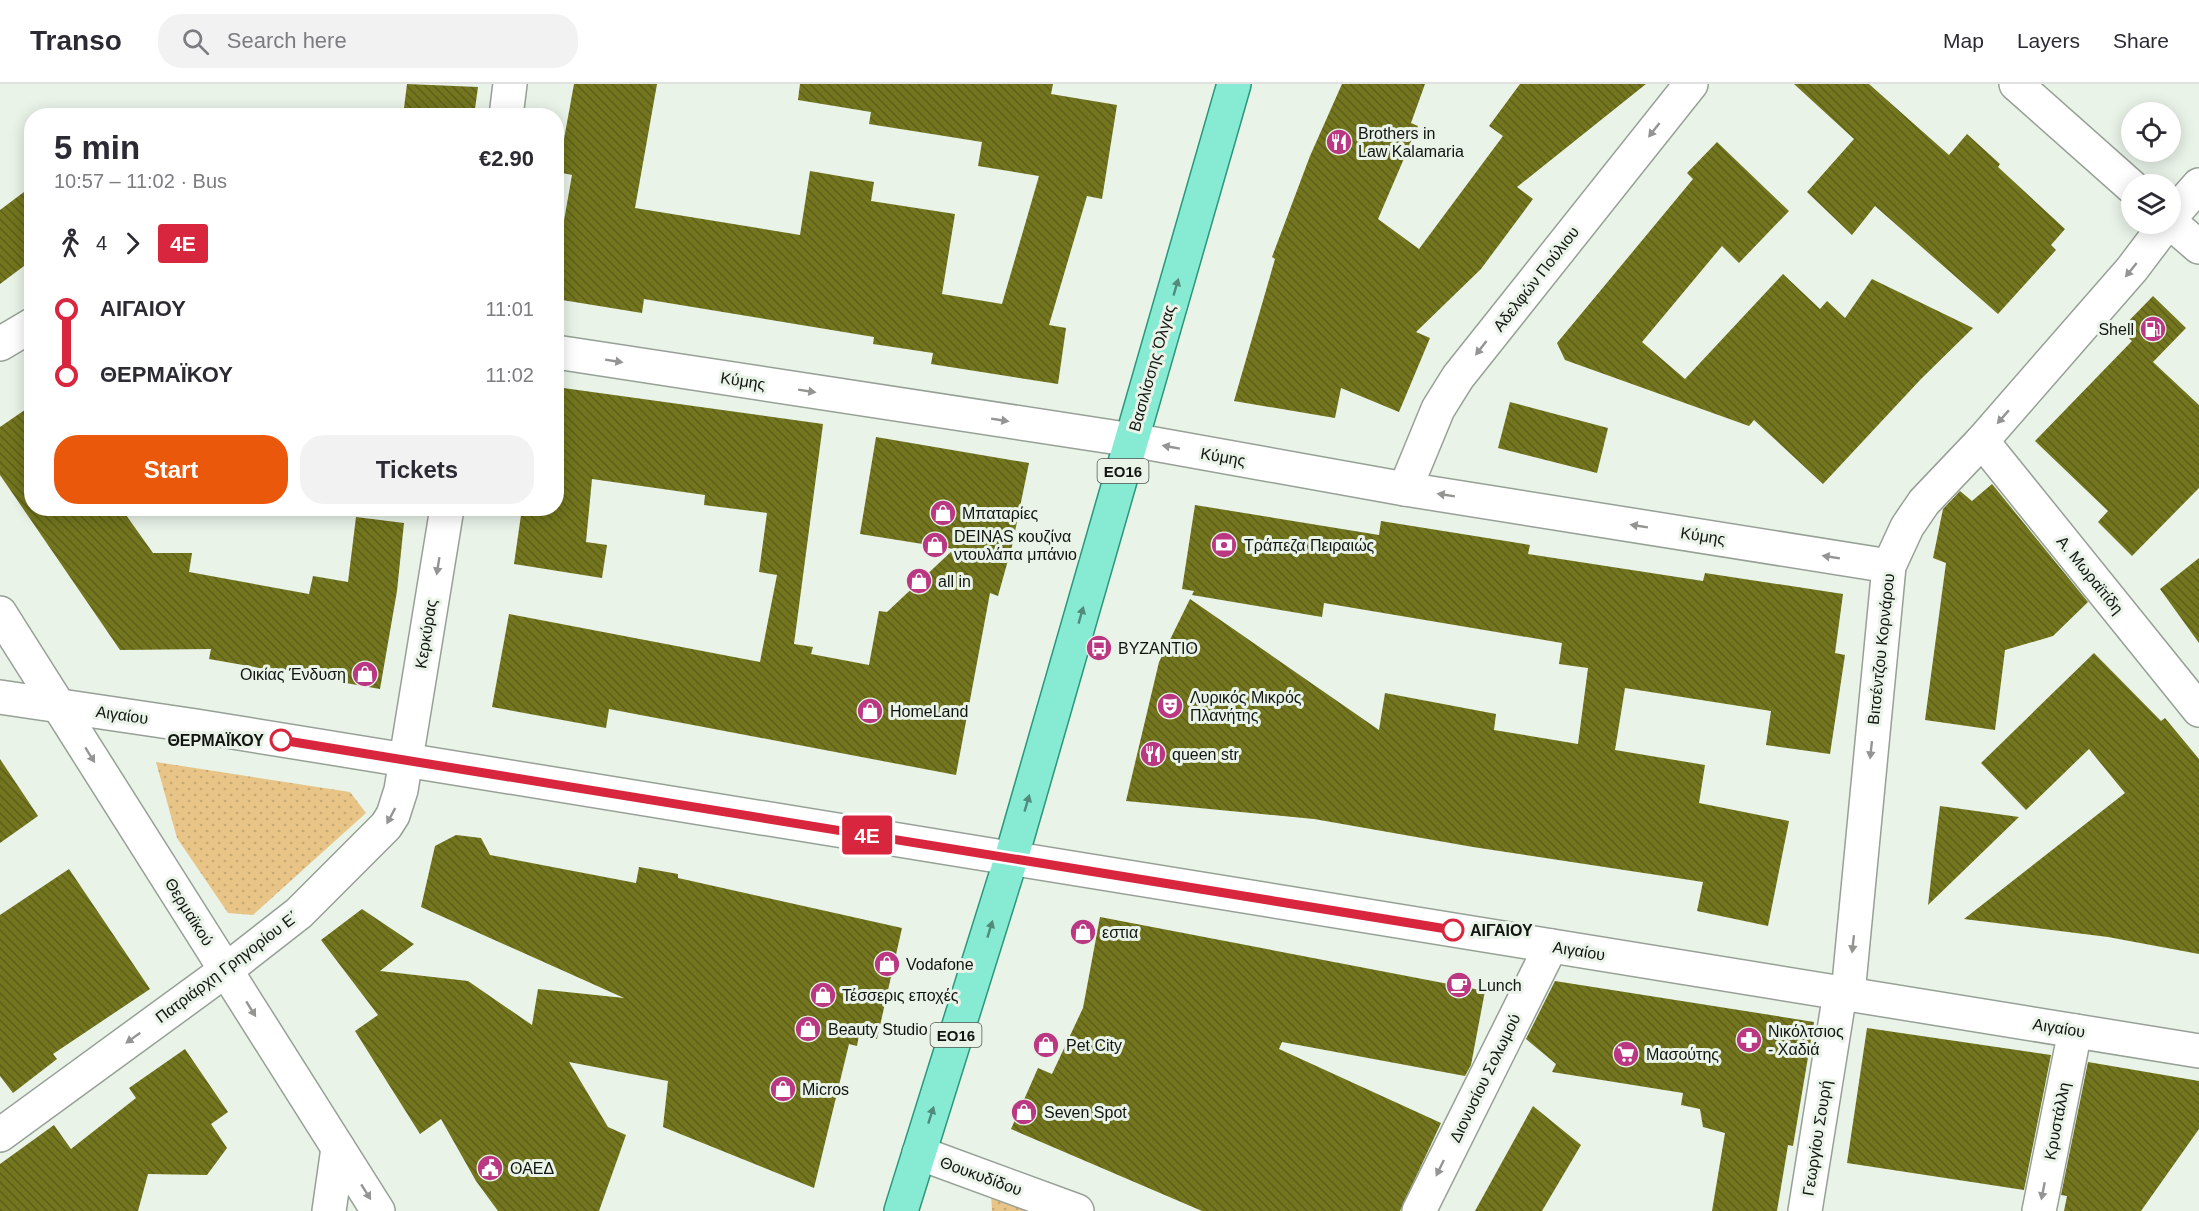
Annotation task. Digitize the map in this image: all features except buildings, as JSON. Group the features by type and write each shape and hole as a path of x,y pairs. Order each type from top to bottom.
{"main road":[{"name":"Βασιλίσσης Όλγας","path":"1011,859 1234,84"},
{"name":"ΕΟ16","path":"901,1211 1011,859"}],"street":[{"path":"507,108 510,84"},
{"name":"Αδελφών Πούλιου","path":"1406,489 1438,409 1458,377 1691,84"},
{"path":"2016,84 2121,177"},
{"name":"Βιτσέντζου Κορνάρου","path":"2181,207 2199,185"},
{"path":"2181,231 2199,247"},
{"name":"Βιτσέντζου Κορνάρου","path":"1844,994 1889,566 1907,527 1924,502 1982,441 2132,269 2159,234"},
{"path":"0,344 24,330"},
{"name":"Κύμης","path":"564,353 1131,440 1406,489 1889,566"},
{"name":"Α. Μωραϊτίδη","path":"1982,441 2199,710"},
{"name":"Κερκύρας","path":"406,760 446,516"},
{"name":"Θερμαϊκού","path":"0,613 378,1211"},
{"name":"Αιγαίου","path":"0,697 406,760 2199,1051"},
{"name":"Πατριάρχη Γρηγορίου Ε΄","path":"0,1135 226,970 299,913 386,826 398,803 406,760"},
{"name":"Διονυσίου Σολωμού","path":"1419,1211 1551,946"},
{"name":"Γεωργίου Σουρή","path":"1805,1211 1844,994"},
{"name":"Κρυστάλλη","path":"2039,1211 2075,1031"},
{"path":"329,1211 338,1148"},
{"name":"Θουκυδίδου","path":"919,1153 1077,1211"}],"shaded area":[{"path":"156,762 350,792 366,813 253,915 228,913 177,838"},
{"path":"990,1173 1080,1211 992,1211"}],"bus line":[{"name":"4Ε","path":"281,740 1453,930"}],"place":[{"name":"Brothers in Law Kalamaria","path":"1339,142"},
{"name":"Shell","path":"2153,329"},
{"name":"Μπαταρίες","path":"943,513"},
{"name":"DEINAS κουζίνα ντουλάπα μπάνιο","path":"935,545"},
{"name":"Τράπεζα Πειραιώς","path":"1224,545"},
{"name":"all in","path":"919,581"},
{"name":"ΒΥΖΑΝΤΙΟ","path":"1099,648"},
{"name":"Οικίας Ένδυση","path":"365,674"},
{"name":"Λυρικός Μικρός Πλανήτης","path":"1170,706"},
{"name":"HomeLand","path":"870,711"},
{"name":"ΘΕΡΜΑΪΚΟΥ","path":"281,740"},
{"name":"queen str","path":"1153,754"},
{"name":"ΑΙΓΑΙΟΥ","path":"1453,930"},
{"name":"εστια","path":"1083,932"},
{"name":"Vodafone","path":"887,964"},
{"name":"Lunch","path":"1459,985"},
{"name":"Τέσσερις εποχές","path":"823,995"},
{"name":"Beauty Studio","path":"808,1029"},
{"name":"Νικόλτσιος - Χαδιά","path":"1749,1040"},
{"name":"Pet City","path":"1046,1045"},
{"name":"Μασούτης","path":"1626,1054"},
{"name":"Micros","path":"783,1089"},
{"name":"Seven Spot","path":"1024,1112"},
{"name":"ΟΑΕΔ","path":"490,1168"}]}
